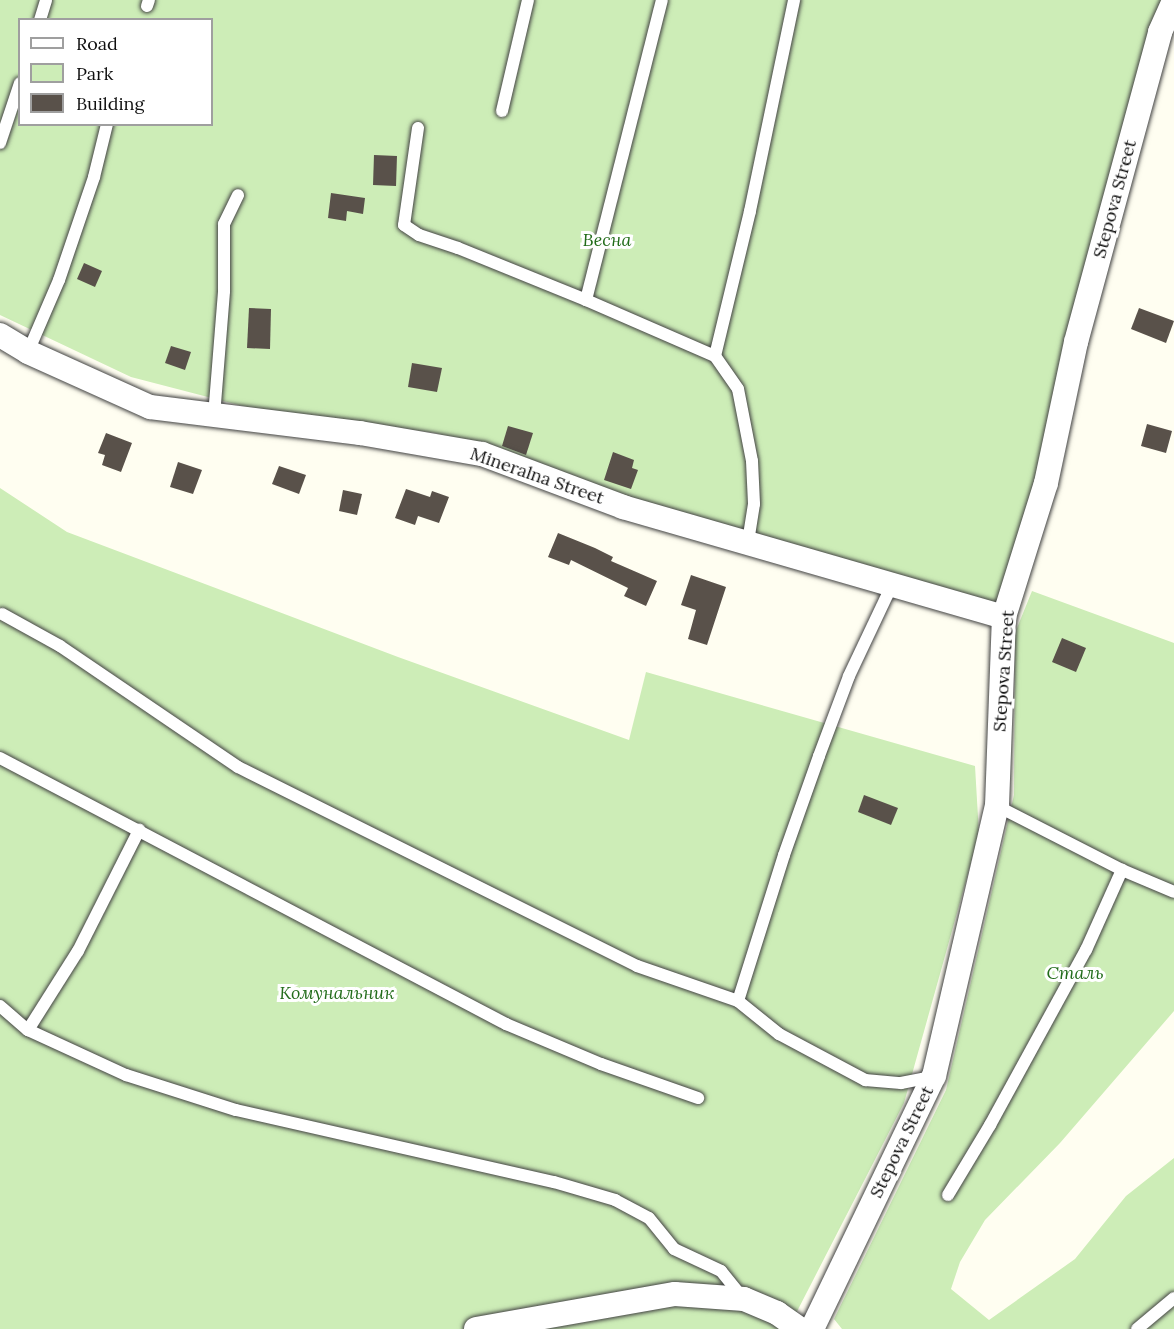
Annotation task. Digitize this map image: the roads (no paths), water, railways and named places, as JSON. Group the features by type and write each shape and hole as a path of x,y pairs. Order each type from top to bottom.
{"street":[{"name":"Stepova Street","path":"812,1329 934,1076 997,806 1004,616 1046,483 1076,342 1161,32 1174,0"},
{"name":"Mineralna Street","path":"0,335 28,352 150,407 360,434 482,454 623,507 1004,616"},
{"path":"476,1329 675,1294 744,1299 777,1313 800,1329"}],"lane":[{"path":"41,18 46,0"},
{"path":"502,111 528,0"},
{"path":"586,300 662,0"},
{"path":"715,356 750,211 794,0"},
{"path":"0,143 18,88"},
{"path":"28,352 59,280 94,177 107,126"},
{"path":"418,128 404,225 419,235 458,248 586,300 715,356 738,389 753,461 754,504 748,541"},
{"path":"214,416 224,291 224,224 238,195"},
{"path":"738,1001 784,855 823,746 849,676 892,585"},
{"path":"2,614 60,646 238,767 637,966 738,1001 778,1034 865,1080 900,1083 934,1076"},
{"path":"0,758 506,1024 601,1064 698,1098"},
{"path":"997,806 1122,870 1174,892"},
{"path":"28,1030 78,951 139,830"},
{"path":"948,1195 990,1125 1086,950 1122,870"},
{"path":"0,1006 28,1030 126,1075 236,1110 554,1182 615,1200 649,1218 674,1249 721,1271 744,1299"},
{"path":"1137,1329 1174,1298"}],"park label":[{"name":"Весна","path":"607,240"},
{"name":"Сталь","path":"1075,973"},
{"name":"Комунальник","path":"337,993"}]}
